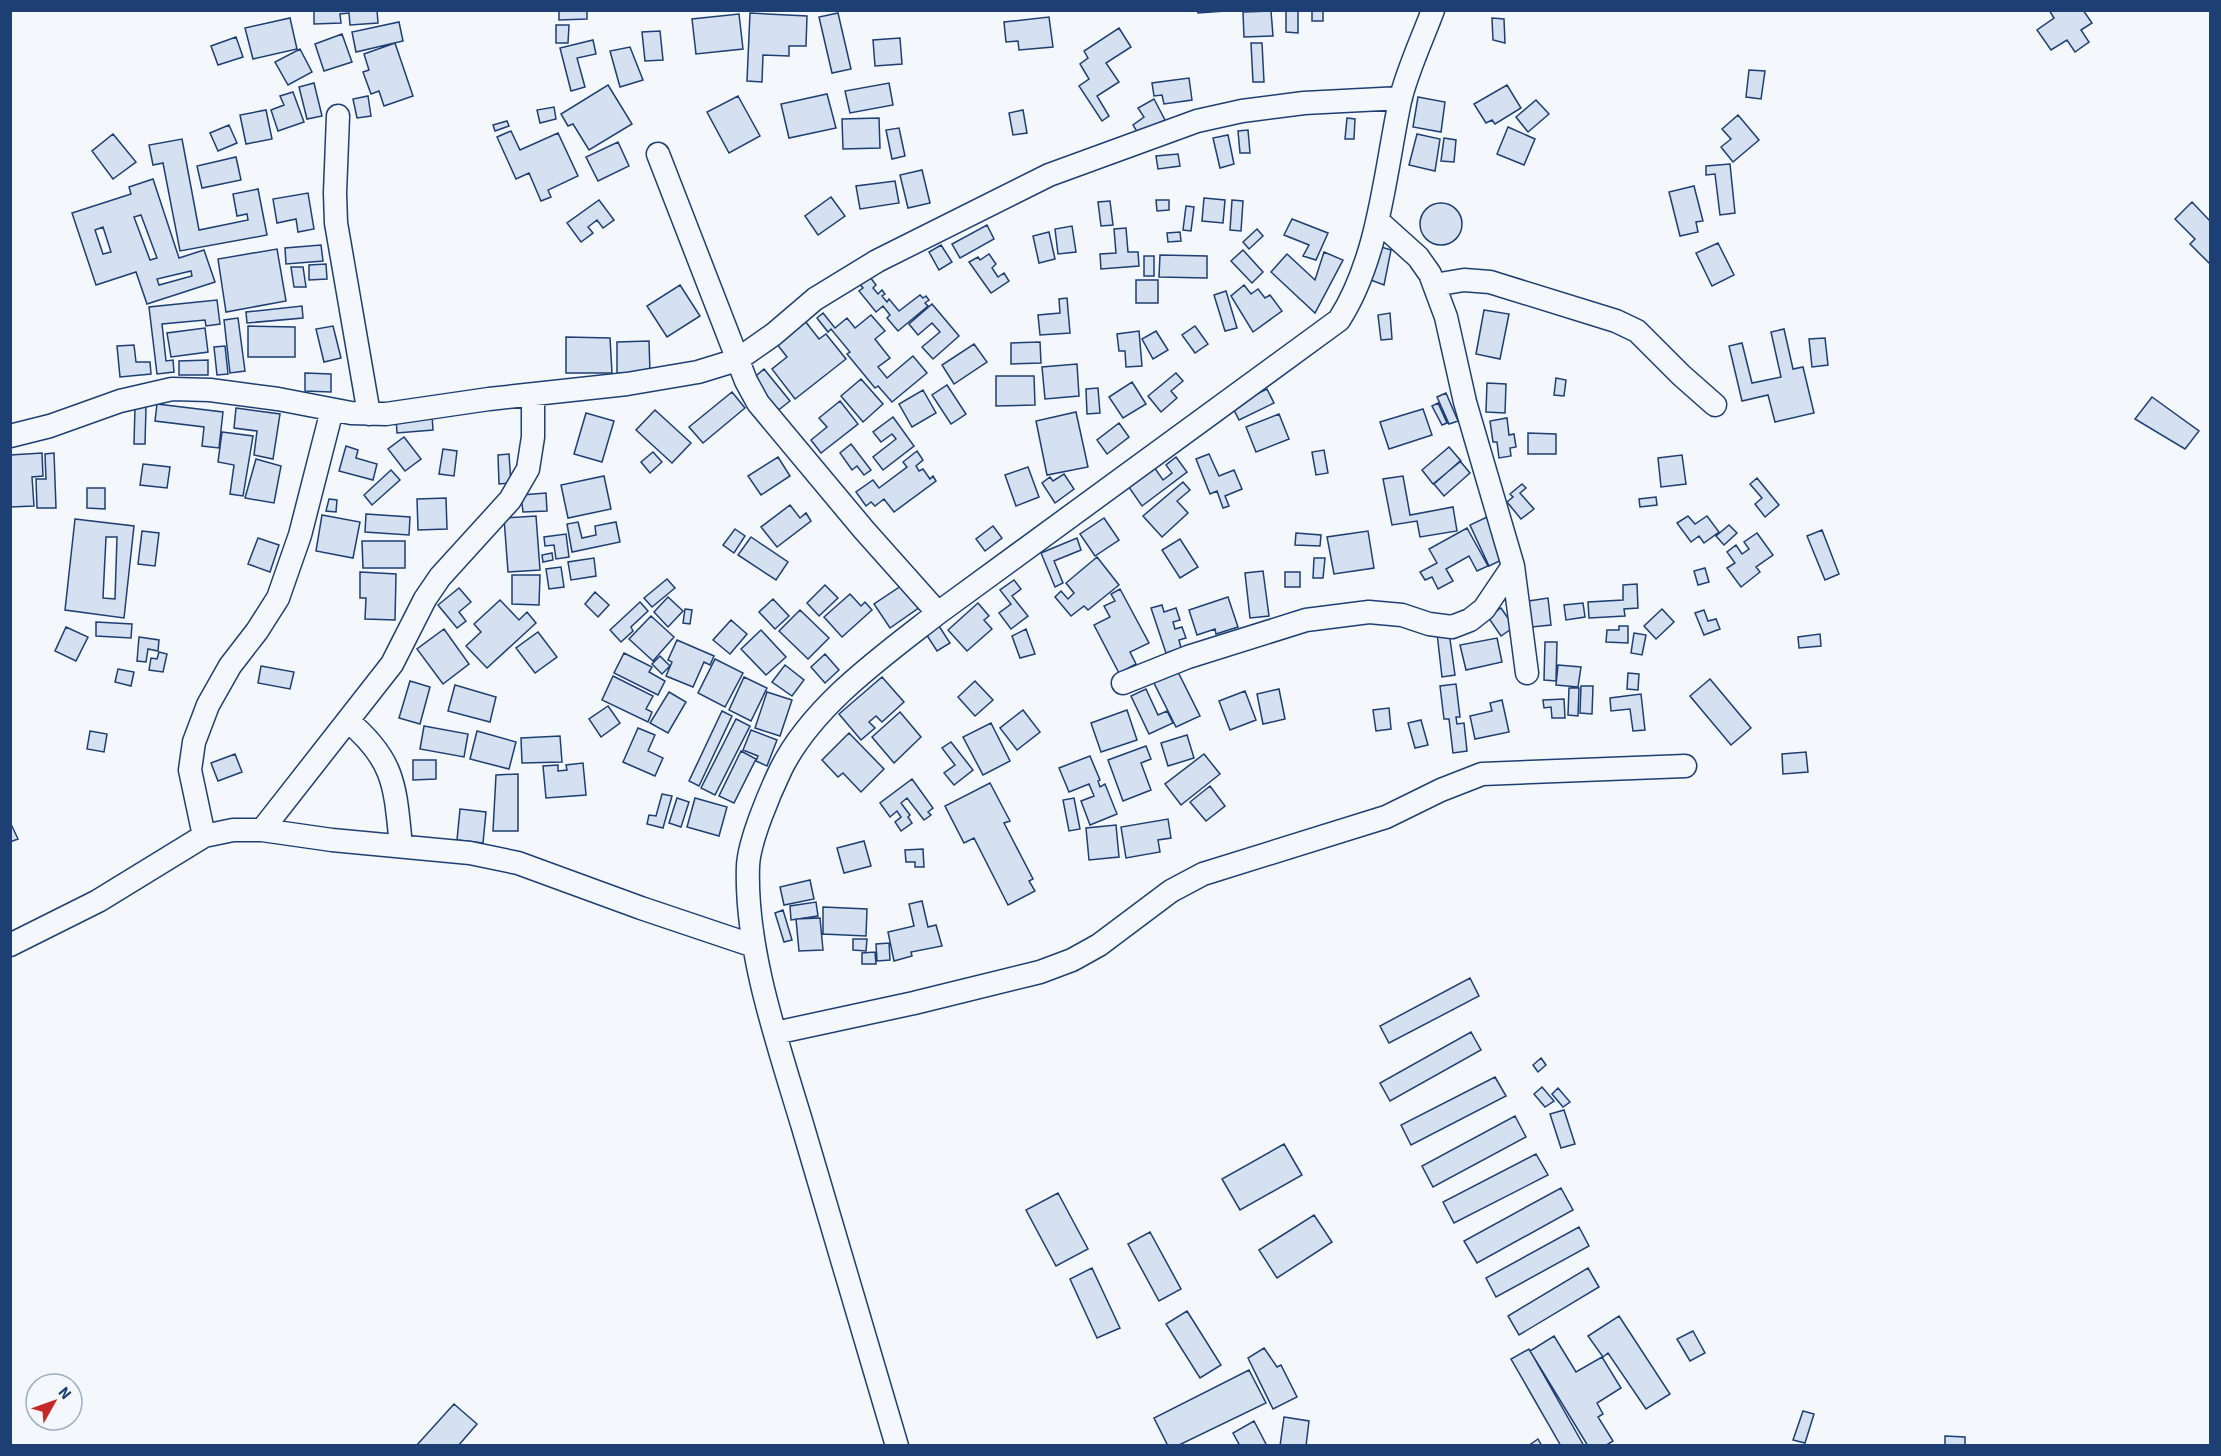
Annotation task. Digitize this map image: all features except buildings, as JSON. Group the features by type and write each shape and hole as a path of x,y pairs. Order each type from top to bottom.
{"street":[{"path":"897,1446 775,1033 754,946 748,898 748,862 762,814 781,768 798,741 824,709 876,662 938,613 1339,320 1353,298 1378,221 1401,98 1432,10"},
{"path":"10,436 51,426 120,401 172,389 210,390 369,414 409,412 489,399 627,384 698,372 737,360 774,334 815,299 877,261 1049,175 1197,121 1242,111 1304,103 1401,98"},
{"path":"338,116 334,193 336,223 369,414"},
{"path":"658,154 737,360 758,403 864,530 938,613"},
{"path":"1378,221 1418,256 1434,285 1446,317 1465,402 1513,566 1527,673"},
{"path":"1434,285 1464,280 1490,282 1616,321 1636,331 1715,405"},
{"path":"262,830 392,664 425,599 440,577 510,500 528,469 533,437 533,396"},
{"path":"204,836 190,771 194,742 208,705 230,666 257,631 278,598 300,536 332,410"},
{"path":"1123,683 1188,657 1306,620 1369,612 1402,615 1429,624 1452,627 1470,620 1484,609 1513,566"},
{"path":"348,722 367,737 381,753 390,771 396,792 401,846"},
{"path":"775,1033 914,1003 1040,972 1072,960 1099,945 1172,891 1203,874 1386,817 1482,774 1685,766"},
{"path":"10,945 98,901 204,836 233,830 262,830 332,840 470,853 518,863 641,909 754,946"}]}
